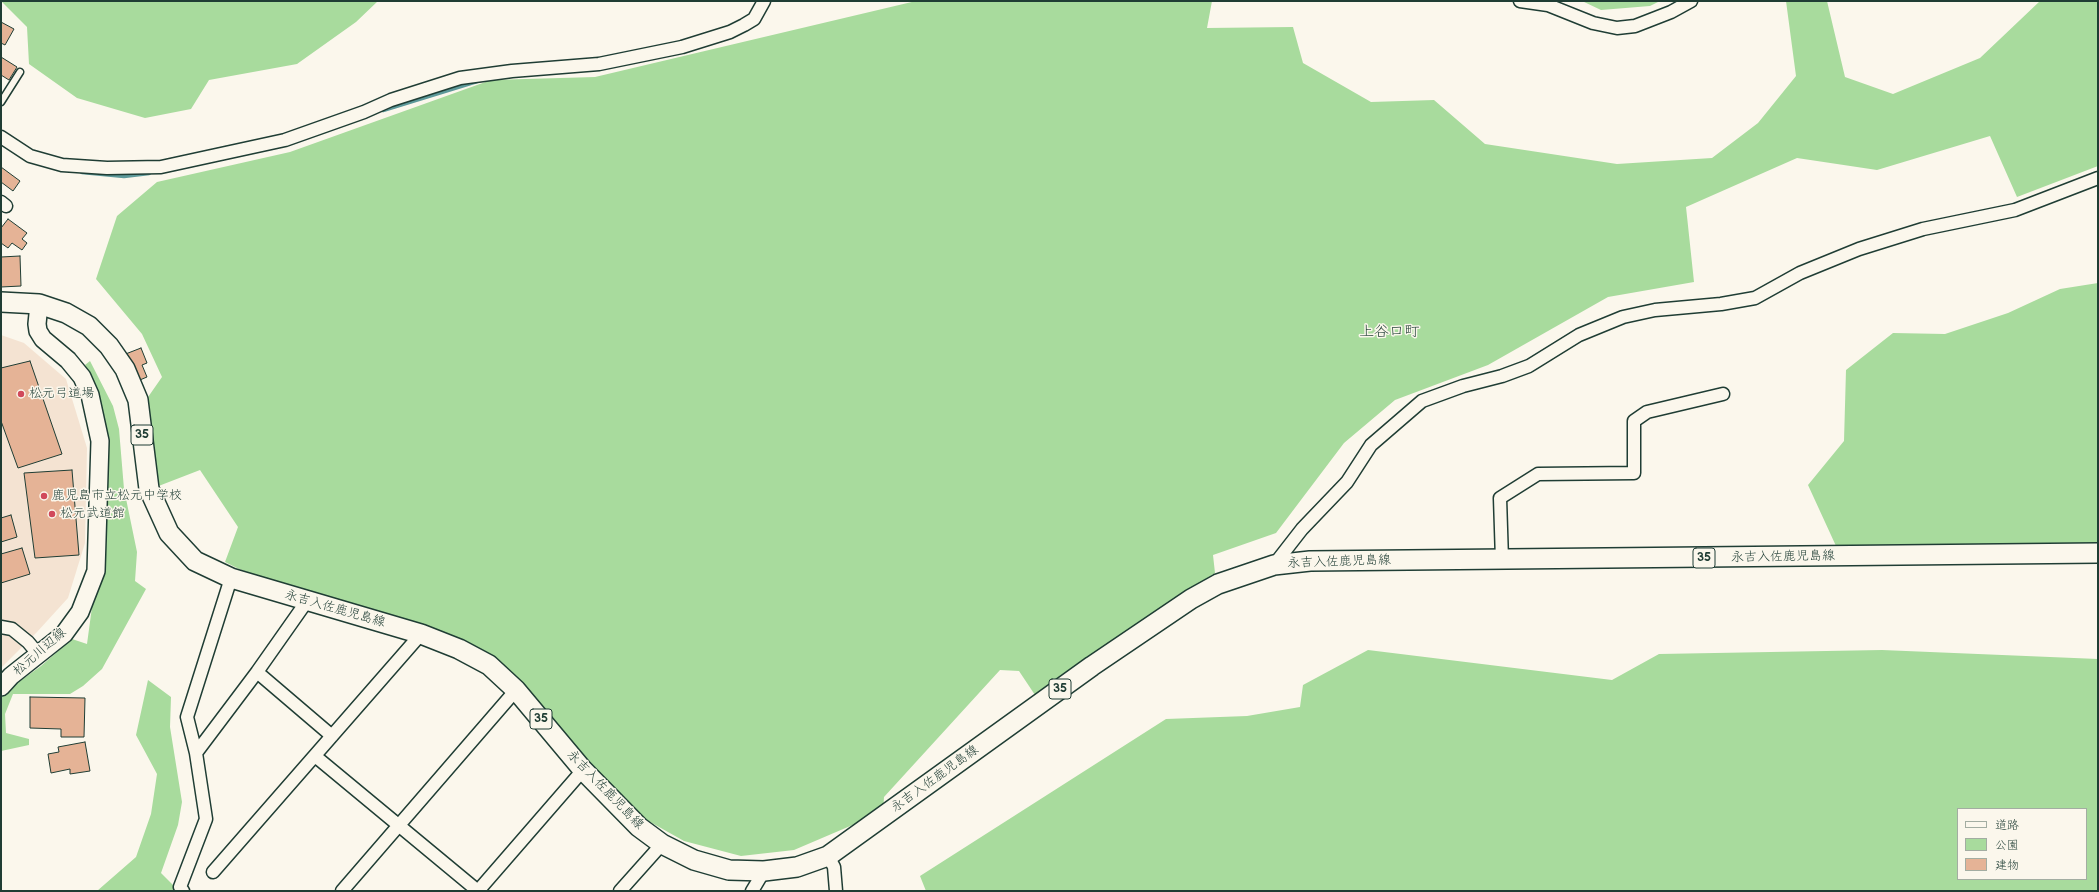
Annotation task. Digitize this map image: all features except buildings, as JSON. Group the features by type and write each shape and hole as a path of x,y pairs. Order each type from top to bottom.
{"main road":[{"name":"永吉入佐鹿児島線","path":"1,302 39,304 66,313 89,326 113,352 125,369 138,400 149,489 169,534 195,561 231,578 421,634 459,649 490,665 516,690 583,770 639,827 662,844 701,862 729,870 764,871 797,867 828,856 1092,666 1191,599 1218,584 1274,565 1310,561 2098,553"},
{"name":"松元川辺線","path":"1,687 11,676 64,634 80,612 96,570 100,441 90,395 82,377 68,360 43,339 38,331 36,324 39,304"}],"street":[{"path":"1,137 30,156 62,165 107,168 161,167 284,140 364,112 391,100 460,78 512,71 598,64 682,47 730,32 744,25 754,19 764,1"},
{"path":"1520,1 1548,5 1593,23 1617,28 1636,26 1671,12 1691,1"},
{"path":"1274,565 1302,529 1347,482 1371,444 1422,401 1463,386 1502,376 1529,366 1579,335 1623,317 1655,310 1721,304 1755,298 1800,273 1859,249 1923,229 2015,210 2098,178"},
{"path":"1502,560 1500,498 1538,474 1634,473 1634,421 1647,412 1723,394"},
{"path":"183,891 180,887 206,819 196,753 187,717 231,578"},
{"path":"196,753 257,672 307,601"},
{"path":"1,627 12,629 28,642 39,655"},
{"path":"213,872 421,634"},
{"path":"257,672 332,736"},
{"path":"342,891 516,690"},
{"path":"315,756 478,891 583,770"},
{"path":"620,891 662,844"},
{"path":"828,856 834,867 836,891"},
{"path":"752,891 764,871"}],"lane":[{"path":"1,102 20,72"}],"shaded area":[{"name":"鹿児島市立松元中学校","path":"1,335 24,343 66,379 87,448 85,543 68,598 1,668"}],"green space":[{"path":"1,1 378,1 356,22 297,64 209,80 191,109 145,118 77,98 29,64 27,27"},
{"path":"916,1 1212,1 1207,28 1293,27 1303,63 1371,102 1434,100 1485,144 1617,164 1712,158 1758,123 1796,76 1786,1 1827,1 1845,77 1893,94 1980,58 2040,1 2098,1 2098,166 2017,197 1990,136 1877,170 1797,158 1686,207 1694,282 1608,297 1488,365 1395,400 1344,443 1276,533 1213,555 1215,573 1035,695 1019,671 1000,670 884,797 883,812 794,850 741,856 684,841 643,818 586,760 498,660 448,635 341,605 239,569 225,562 238,527 200,470 156,487 139,410 162,377 142,334 96,279 117,216 157,182 290,152 491,80 595,77"},
{"path":"1582,1 1660,1 1650,6 1601,10"},
{"path":"2098,283 2098,546 1836,546 1808,485 1844,441 1846,370 1893,333 1945,334 2008,313 2060,289"},
{"path":"90,361 113,406 119,429 124,489 137,552 135,581 146,589 102,669 83,686 70,694 13,694 5,714 6,733 29,739 29,745 1,751 1,699 6,691 41,666 72,639 87,644 92,607 105,572 105,518 109,464 105,430 98,399 85,365"},
{"path":"1368,650 1612,680 1659,654 1882,650 2098,659 2098,891 926,891 920,876 1166,719 1247,716 1300,707 1303,685"},
{"path":"148,680 171,697 170,727 182,802 178,825 161,873 179,891 97,891 136,857 151,814 157,774 136,735"}],"waterway":[{"path":"383,110 477,81"},
{"path":"82,172 124,176 149,173"}],"place":[{"name":"松元弓道場","path":"21,394"},
{"name":"鹿児島市立松元中学校","path":"44,496"},
{"name":"松元武道館","path":"52,514"}],"district":[{"name":"上谷口町","path":"1389,332"}]}
